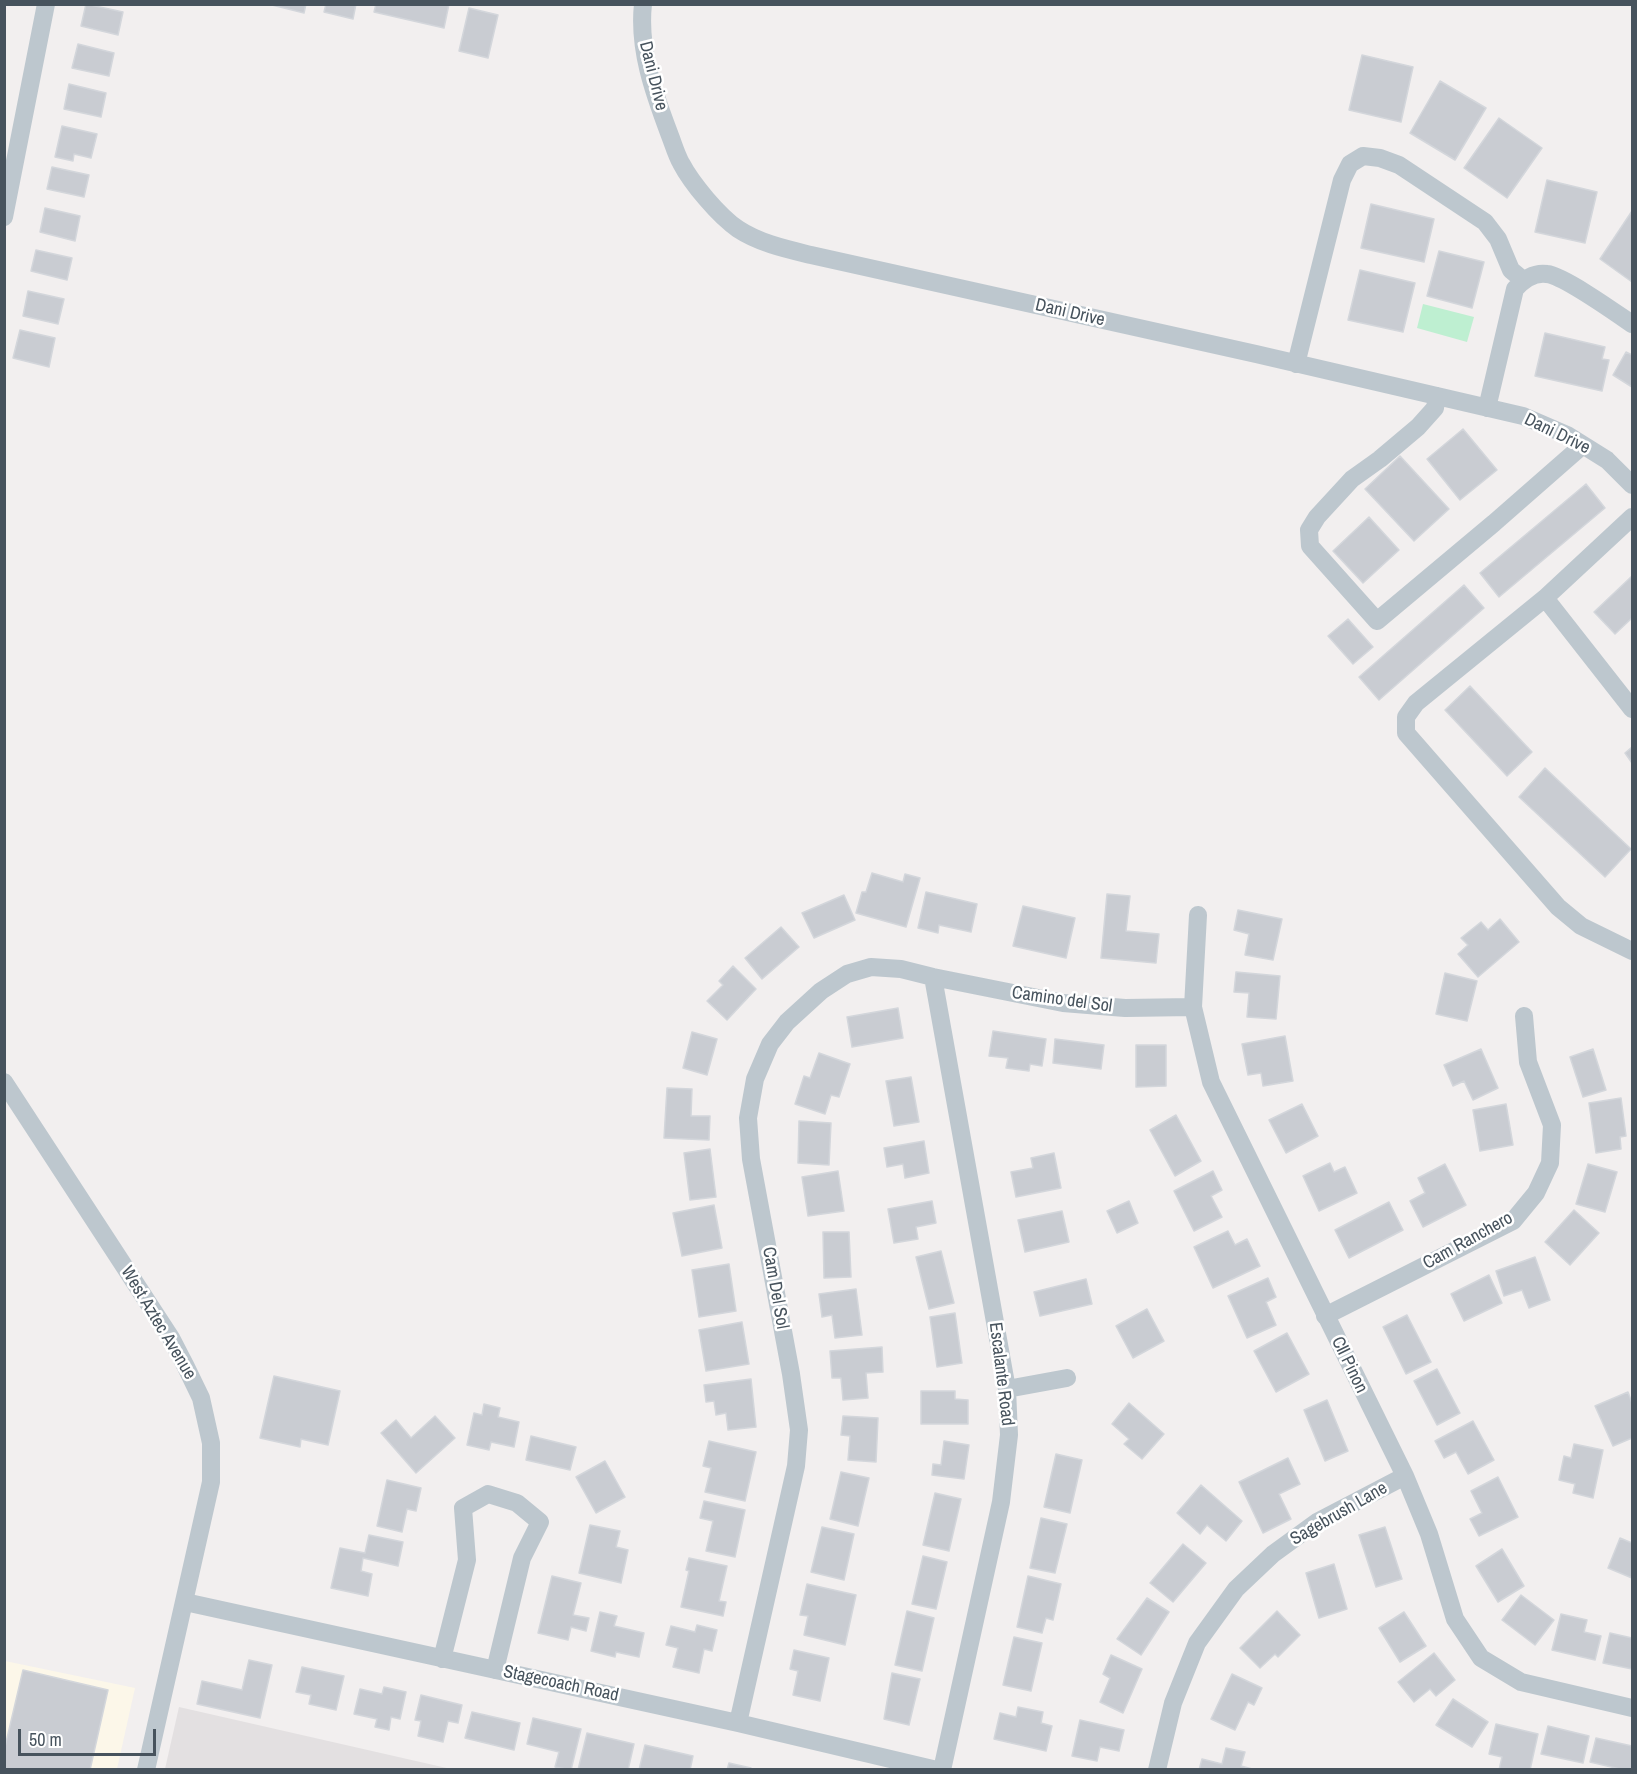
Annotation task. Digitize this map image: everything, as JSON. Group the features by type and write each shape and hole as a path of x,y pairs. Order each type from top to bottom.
{"street":[{"path":"4,216 46,4"},
{"name":"Dani Drive","path":"643,4 641,20 645,55 656,99 681,163 710,204 738,229 772,245 811,255 1523,416 1567,435 1607,460 1632,484"},
{"path":"1296,364 1342,180 1350,164 1363,156 1380,158 1399,165 1485,222 1498,239 1510,270 1523,280"},
{"path":"1487,408 1515,289 1523,280 1536,274 1549,274 1562,279 1632,324"},
{"path":"1437,396 1435,408 1418,427 1352,479 1317,517 1309,530 1310,546 1377,621 1583,445"},
{"path":"1632,518 1545,598 1416,703 1406,717 1406,733 1558,908 1581,926 1632,951"},
{"path":"1545,598 1632,709"},
{"name":"Cll Pinon","path":"1198,915 1192,1007 1210,1082 1405,1476 1429,1533 1455,1619 1481,1658 1521,1682 1632,1708"},
{"name":"Cam Del Sol","path":"738,1723 796,1466 799,1430 752,1159 748,1118 755,1080 770,1044 787,1022 821,991 847,974 871,967 901,969 933,977"},
{"name":"Camino del Sol","path":"933,977 1063,1003 1125,1008 1192,1007"},
{"name":"Escalante Road","path":"933,977 1007,1389 1009,1435 1001,1502 940,1770"},
{"name":"Cam Ranchero","path":"1325,1316 1513,1221 1536,1193 1550,1163 1552,1125 1528,1062 1524,1016"},
{"name":"West Aztec Avenue","path":"4,1082 171,1338 201,1398 211,1443 211,1482 146,1770"},
{"path":"1007,1389 1067,1378"},
{"name":"Sagebrush Lane","path":"1157,1770 1173,1703 1197,1643 1236,1589 1273,1554 1317,1522 1405,1476"},
{"path":"442,1659 467,1560 463,1508 488,1494 517,1503 540,1522 522,1558 495,1670"},
{"name":"Stagecoach Road","path":"185,1602 738,1723 940,1770"}],"shaded area":[{"path":"5,1661 135,1688 117,1769 5,1770"},
{"path":"179,1707 451,1769 165,1769"}],"green space":[{"path":"1423,304 1474,317 1467,342 1417,328"}],"building":[{"path":"86,4 123,12 118,35 81,26"},
{"path":"268,4 306,4 304,13"},
{"path":"326,4 356,4 353,19 324,12"},
{"path":"376,4 449,4 444,28 374,12"},
{"path":"469,8 498,15 488,58 459,51"},
{"path":"78,44 114,53 109,76 72,68"},
{"path":"1362,55 1413,67 1401,122 1349,110"},
{"path":"1440,81 1486,108 1455,160 1410,133"},
{"path":"69,84 106,93 101,117 64,109"},
{"path":"1499,118 1542,148 1507,198 1464,168"},
{"path":"62,126 97,134 91,158 74,154 73,161 55,157"},
{"path":"52,167 89,175 84,197 47,189"},
{"path":"1547,180 1597,192 1585,243 1535,232"},
{"path":"1371,204 1434,219 1424,262 1361,248"},
{"path":"45,208 80,216 75,241 40,232"},
{"path":"1632,211 1632,282 1600,259"},
{"path":"36,250 72,258 67,280 31,271"},
{"path":"1439,251 1484,262 1472,308 1427,296"},
{"path":"1360,270 1415,283 1403,332 1348,320"},
{"path":"28,291 64,299 58,324 23,316"},
{"path":"20,330 55,338 49,367 13,358"},
{"path":"1545,333 1605,347 1602,359 1609,360 1602,391 1535,376"},
{"path":"1626,352 1632,355 1632,387 1613,375"},
{"path":"1463,429 1497,470 1460,500 1427,459"},
{"path":"1400,456 1449,509 1414,541 1365,489"},
{"path":"1586,484 1605,508 1499,597 1480,573"},
{"path":"1369,517 1399,550 1363,583 1333,551"},
{"path":"1632,576 1632,618 1615,634 1594,612"},
{"path":"1464,585 1484,608 1379,700 1359,677"},
{"path":"1348,619 1373,647 1353,664 1328,636"},
{"path":"1470,686 1532,752 1507,776 1445,710"},
{"path":"1632,747 1632,763 1625,753"},
{"path":"1545,768 1631,849 1605,877 1519,797"},
{"path":"872,873 903,882 905,874 920,878 906,927 856,913 862,892 866,892"},
{"path":"926,892 977,904 971,932 939,925 938,933 918,928"},
{"path":"1107,894 1130,896 1126,931 1159,934 1156,963 1101,958"},
{"path":"844,895 855,920 814,938 802,913"},
{"path":"1023,906 1075,918 1066,958 1013,946"},
{"path":"1238,910 1282,919 1273,960 1245,955 1249,934 1234,930"},
{"path":"1500,919 1519,942 1478,977 1458,954 1468,945 1461,938 1481,922 1488,930"},
{"path":"781,927 799,947 762,979 745,958"},
{"path":"733,966 756,989 727,1020 707,1001 723,985 719,981"},
{"path":"1236,972 1280,976 1276,1019 1247,1017 1249,993 1234,992"},
{"path":"1445,973 1477,981 1467,1021 1436,1014"},
{"path":"898,1008 903,1038 852,1047 847,1017"},
{"path":"993,1031 1046,1039 1042,1066 1030,1064 1029,1071 1006,1068 1008,1058 989,1056"},
{"path":"692,1032 717,1039 707,1075 683,1068"},
{"path":"1285,1036 1293,1081 1263,1086 1261,1073 1248,1075 1242,1044"},
{"path":"1055,1039 1104,1045 1101,1069 1053,1063"},
{"path":"1136,1045 1166,1045 1166,1086 1136,1087"},
{"path":"1481,1049 1498,1088 1473,1100 1464,1081 1453,1086 1444,1065"},
{"path":"1593,1049 1606,1090 1583,1097 1570,1057"},
{"path":"819,1053 850,1064 839,1097 831,1095 825,1114 795,1104 804,1076 810,1078"},
{"path":"911,1077 919,1122 894,1126 886,1081"},
{"path":"667,1088 692,1089 691,1116 710,1116 709,1140 664,1138"},
{"path":"1621,1098 1626,1136 1620,1137 1621,1149 1596,1153 1589,1103"},
{"path":"1302,1104 1318,1136 1286,1153 1269,1120"},
{"path":"1506,1104 1513,1145 1480,1151 1473,1110"},
{"path":"1176,1115 1201,1161 1175,1176 1150,1130"},
{"path":"799,1121 831,1123 829,1165 798,1163"},
{"path":"924,1141 929,1173 905,1178 903,1164 887,1167 884,1148"},
{"path":"710,1149 716,1197 690,1200 684,1153"},
{"path":"1054,1153 1061,1188 1016,1197 1011,1172 1033,1168 1031,1158"},
{"path":"1330,1163 1334,1172 1345,1167 1357,1193 1319,1211 1303,1176"},
{"path":"1445,1164 1466,1205 1423,1227 1410,1201 1425,1193 1418,1178"},
{"path":"1588,1164 1617,1172 1605,1212 1576,1204"},
{"path":"838,1171 844,1211 808,1216 802,1177"},
{"path":"1213,1171 1222,1190 1211,1196 1222,1217 1194,1231 1174,1191"},
{"path":"932,1201 936,1223 916,1227 918,1239 894,1243 888,1209"},
{"path":"1129,1201 1138,1223 1117,1233 1107,1211"},
{"path":"1389,1202 1403,1230 1349,1258 1335,1230"},
{"path":"714,1205 722,1248 682,1256 673,1213"},
{"path":"1574,1210 1599,1233 1570,1265 1545,1242"},
{"path":"1062,1211 1069,1242 1025,1252 1018,1220"},
{"path":"1228,1231 1235,1245 1247,1239 1260,1266 1213,1288 1194,1247"},
{"path":"823,1232 849,1232 851,1277 824,1278"},
{"path":"941,1251 954,1303 929,1309 916,1257"},
{"path":"1535,1257 1550,1300 1529,1308 1522,1290 1504,1296 1496,1271"},
{"path":"729,1264 736,1311 699,1317 692,1270"},
{"path":"1489,1275 1502,1303 1464,1321 1451,1294"},
{"path":"1268,1278 1276,1297 1266,1302 1276,1325 1247,1338 1228,1296"},
{"path":"1086,1279 1092,1304 1040,1316 1034,1292"},
{"path":"856,1289 862,1335 835,1338 832,1315 822,1317 819,1294"},
{"path":"1147,1309 1164,1341 1133,1358 1116,1326"},
{"path":"955,1313 962,1363 937,1367 930,1317"},
{"path":"1407,1315 1431,1362 1406,1374 1383,1327"},
{"path":"742,1322 749,1364 706,1371 699,1330"},
{"path":"1287,1333 1309,1374 1276,1392 1254,1351"},
{"path":"882,1347 883,1372 866,1373 868,1398 843,1400 841,1378 832,1378 830,1351"},
{"path":"1437,1369 1460,1413 1437,1425 1414,1381"},
{"path":"274,1376 340,1391 328,1445 301,1439 300,1447 260,1438"},
{"path":"751,1379 756,1427 728,1430 726,1413 716,1415 714,1401 706,1402 704,1385"},
{"path":"921,1391 955,1391 955,1399 968,1400 968,1424 921,1424"},
{"path":"1628,1392 1632,1403 1632,1438 1613,1446 1595,1406"},
{"path":"1327,1400 1348,1451 1325,1461 1304,1410"},
{"path":"1129,1403 1164,1434 1142,1459 1124,1444 1129,1439 1112,1424"},
{"path":"484,1404 500,1408 498,1417 519,1422 514,1447 491,1442 489,1450 467,1445 474,1413 482,1415"},
{"path":"435,1416 455,1438 416,1473 381,1433 396,1420 411,1438"},
{"path":"843,1416 878,1418 876,1462 848,1460 850,1436 841,1435"},
{"path":"1473,1421 1494,1460 1468,1474 1456,1452 1444,1458 1435,1441"},
{"path":"531,1436 576,1447 570,1470 526,1460"},
{"path":"709,1441 756,1452 745,1501 705,1492 711,1468 703,1466"},
{"path":"944,1441 969,1445 964,1479 932,1475 933,1464 941,1465"},
{"path":"1574,1444 1603,1450 1593,1498 1573,1493 1575,1484 1559,1480 1564,1456 1571,1458"},
{"path":"1056,1454 1082,1460 1070,1513 1044,1507"},
{"path":"1288,1458 1300,1484 1279,1494 1291,1519 1263,1533 1239,1482"},
{"path":"605,1461 625,1497 596,1513 576,1477"},
{"path":"841,1472 869,1478 858,1526 830,1519"},
{"path":"1498,1477 1518,1517 1479,1536 1470,1519 1482,1513 1471,1491"},
{"path":"387,1480 421,1488 416,1511 407,1509 402,1532 377,1526"},
{"path":"1201,1485 1242,1521 1226,1541 1207,1525 1200,1534 1177,1513"},
{"path":"935,1493 961,1499 949,1551 923,1545"},
{"path":"704,1501 745,1510 735,1557 706,1551 713,1521 700,1518"},
{"path":"1041,1518 1067,1524 1055,1573 1030,1568"},
{"path":"590,1525 620,1531 616,1547 628,1550 621,1583 579,1573"},
{"path":"822,1527 854,1534 844,1580 811,1572"},
{"path":"1385,1527 1402,1579 1376,1587 1359,1535"},
{"path":"369,1535 403,1542 398,1566 363,1558 361,1571 372,1574 368,1596 331,1588 340,1548 365,1553"},
{"path":"1620,1538 1632,1543 1632,1578 1608,1568"},
{"path":"1183,1544 1206,1563 1173,1602 1150,1583"},
{"path":"1502,1549 1524,1586 1498,1602 1476,1566"},
{"path":"923,1556 947,1562 936,1609 912,1604"},
{"path":"689,1558 727,1566 719,1601 726,1602 723,1616 681,1607 689,1571 686,1570"},
{"path":"1334,1564 1347,1609 1319,1618 1306,1573"},
{"path":"552,1576 581,1583 573,1615 589,1618 586,1631 571,1627 568,1640 538,1633"},
{"path":"1028,1576 1061,1584 1053,1620 1046,1618 1042,1633 1017,1627"},
{"path":"807,1584 856,1595 845,1645 804,1635 808,1616 800,1615"},
{"path":"1521,1595 1554,1620 1535,1645 1502,1620"},
{"path":"1147,1598 1169,1612 1141,1655 1117,1639"},
{"path":"907,1611 934,1618 922,1671 895,1665"},
{"path":"1277,1611 1300,1635 1278,1657 1275,1654 1260,1668 1240,1648"},
{"path":"600,1612 617,1616 614,1626 644,1633 639,1657 616,1652 615,1657 591,1651"},
{"path":"1404,1612 1426,1646 1400,1662 1379,1628"},
{"path":"1561,1614 1587,1620 1584,1632 1601,1636 1595,1660 1552,1650"},
{"path":"697,1625 717,1630 712,1651 704,1649 699,1673 673,1667 678,1648 666,1645 671,1626 695,1632"},
{"path":"1610,1633 1632,1638 1632,1669 1603,1663"},
{"path":"1014,1637 1042,1643 1031,1691 1003,1685"},
{"path":"794,1650 829,1658 820,1701 793,1695 798,1671 790,1669"},
{"path":"1434,1653 1455,1680 1436,1696 1430,1689 1414,1702 1398,1682"},
{"path":"1111,1655 1142,1669 1123,1713 1100,1702 1110,1678 1103,1674"},
{"path":"249,1660 272,1665 260,1718 197,1704 202,1681 242,1690"},
{"path":"302,1667 344,1676 336,1710 309,1704 311,1695 296,1692"},
{"path":"23,1670 108,1690 90,1770 4,1770 4,1751"},
{"path":"892,1673 920,1679 909,1725 884,1719"},
{"path":"1232,1674 1262,1688 1254,1705 1248,1702 1235,1730 1211,1719"},
{"path":"384,1687 406,1692 400,1719 391,1717 389,1730 375,1727 377,1719 354,1714 360,1689 382,1694"},
{"path":"421,1695 462,1705 458,1723 448,1721 443,1742 418,1736 421,1721 415,1720"},
{"path":"1453,1699 1488,1722 1472,1747 1436,1725"},
{"path":"1018,1707 1043,1712 1041,1723 1052,1726 1046,1751 994,1739 1000,1713 1016,1717"},
{"path":"472,1712 520,1723 514,1750 465,1738"},
{"path":"533,1718 581,1729 571,1770 555,1767 559,1752 527,1744"},
{"path":"1080,1720 1124,1730 1119,1751 1100,1747 1097,1761 1072,1756"},
{"path":"1496,1724 1538,1734 1530,1770 1499,1770 1502,1757 1489,1754"},
{"path":"1548,1726 1589,1736 1583,1763 1541,1754"},
{"path":"587,1733 634,1744 628,1770 578,1770"},
{"path":"1596,1738 1632,1746 1632,1770 1590,1762"},
{"path":"645,1745 693,1756 690,1770 639,1770"},
{"path":"1226,1748 1245,1752 1241,1766 1256,1770 1199,1770 1202,1759 1222,1764"},
{"path":"729,1763 751,1768 751,1770 727,1770"}]}
